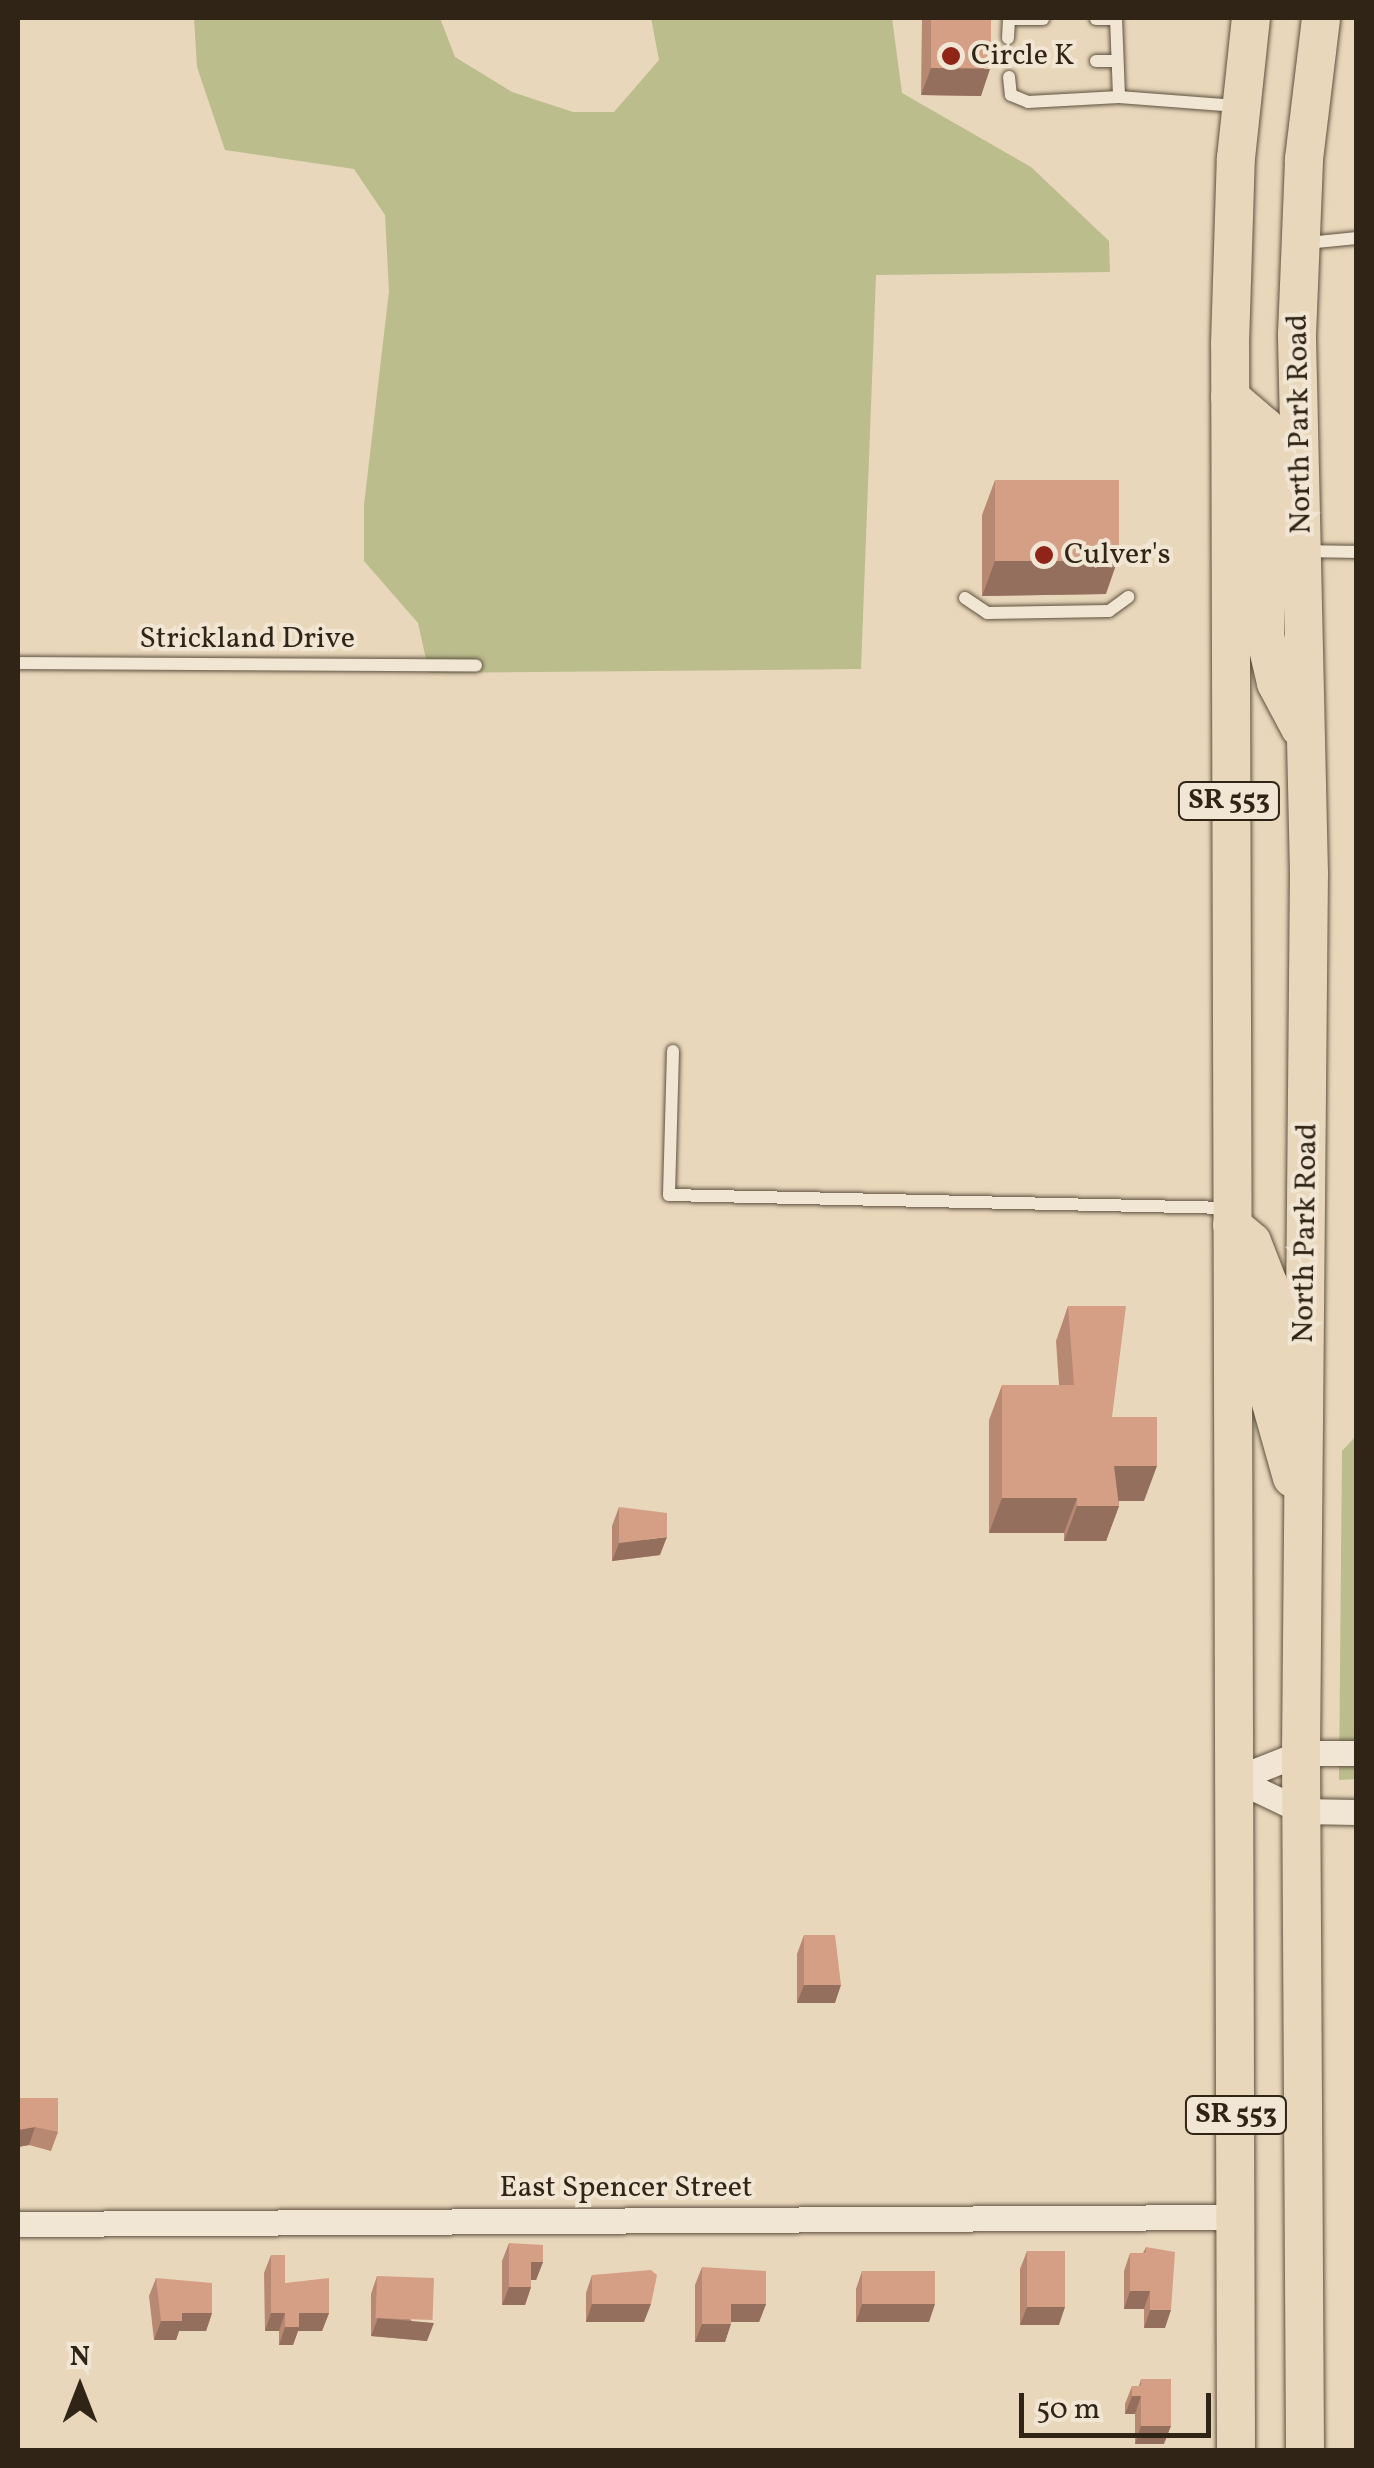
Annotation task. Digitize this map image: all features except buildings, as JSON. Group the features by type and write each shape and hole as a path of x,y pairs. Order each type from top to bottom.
{"main road":[{"name":"SR 553","path":"1236,2450 1230,397 1241,107 1251,18"},
{"name":"North Park Road","path":"1306,2450 1301,1754 1310,874 1304,735 1299,244 1320,18"},
{"path":"1230,397 1265,427 1266,636 1276,682 1304,735"},
{"path":"1232,1216 1252,1242 1268,1283 1269,1396 1303,1519"}],"street":[{"path":"1235,1780 1301,1754 1356,1753"},
{"path":"1235,1780 1302,1811 1356,1812"},
{"name":"East Spencer Street","path":"18,2224 1236,2217"}],"lane":[{"path":"1008,38 1009,18 1043,20"},
{"path":"1096,20 1116,18 1119,97"},
{"path":"1096,61 1118,61"},
{"path":"1008,77 1011,95 1028,102 1119,97 1241,107"},
{"path":"1299,244 1356,238"},
{"path":"1302,551 1356,552"},
{"path":"965,598 987,613 1109,611 1128,597"},
{"name":"Strickland Drive","path":"18,663 476,664"},
{"path":"672,1050 669,1195 1232,1216"}],"green space":[{"path":"194,18 440,18 455,57 512,92 573,112 614,112 659,60 651,18 892,18 902,93 1031,167 1109,241 1110,272 876,275 861,669 429,673 418,623 364,561 364,505 389,291 385,215 354,169 225,150 197,67"},
{"path":"1356,1436 1356,1779 1339,1780 1342,1451"}],"place":[{"name":"Circle K","path":"951,56"},
{"name":"Culver's","path":"1044,555"}]}
